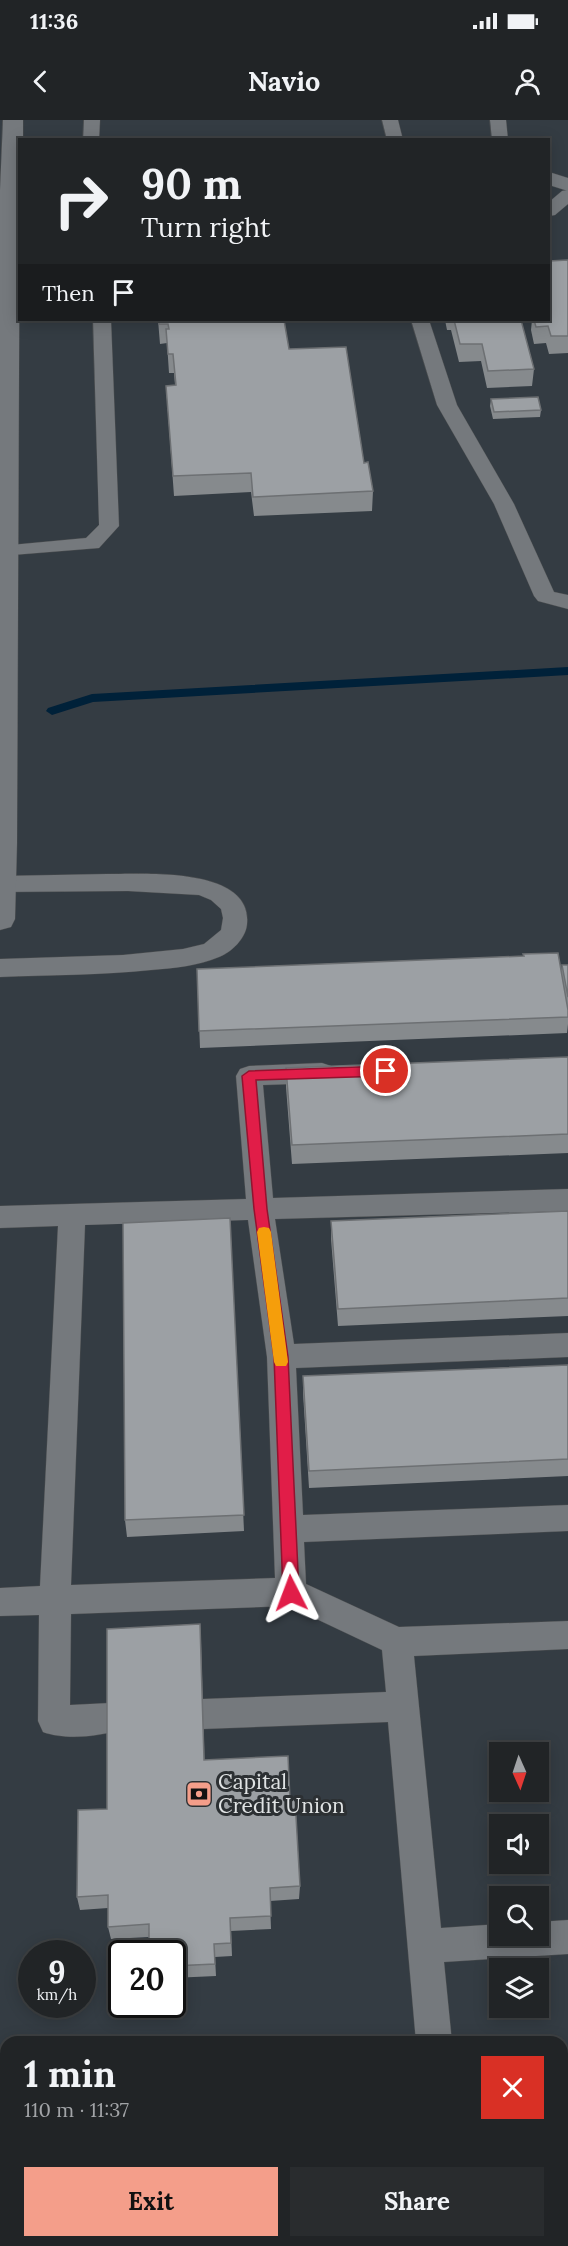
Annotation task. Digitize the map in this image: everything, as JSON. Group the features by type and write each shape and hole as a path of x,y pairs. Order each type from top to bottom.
{"street":[{"path":"0,919 5,551 3,325 13,120"},
{"path":"550,178 568,185"}],"lane":[{"path":"91,138 92,120"},
{"path":"390,120 394,138"},
{"path":"498,120 500,138"},
{"path":"550,211 568,195"},
{"path":"550,213 568,222"},
{"path":"5,551 92,543 109,526 102,321"},
{"path":"420,321 447,405 504,504 545,596 568,602"},
{"path":"0,968 144,962 191,956 211,951 222,944 234,929 235,917 233,907 226,898 214,890 189,885 133,881 2,884"},
{"path":"291,1593 281,1357 260,1209 249,1076 343,1073"},
{"path":"0,1216 568,1200"},
{"path":"72,1215 56,1598 54,1721 110,1718"},
{"path":"281,1357 568,1345"},
{"path":"288,1529 568,1518"},
{"path":"0,1602 56,1598 291,1593 396,1642 568,1635"},
{"path":"396,1642 434,2036"},
{"path":"203,1714 403,1706"},
{"path":"426,1946 568,1937"}],"shaded area":[{"path":"0,120 568,120 568,2036 0,2036"}],"building":[{"path":"568,260 568,336 551,336 548,326 536,327 534,321 550,321 550,261"},
{"path":"158,321 284,321 289,349 346,347 364,463 368,462 373,491 253,497 251,473 173,476 166,386 176,385 173,354 168,354 166,329 169,329 168,324 159,324"},
{"path":"454,321 521,321 534,369 488,371 482,344 460,344"},
{"path":"538,397 541,410 494,412 491,399"},
{"path":"558,953 568,1017 199,1031 197,969"},
{"path":"562,965 568,965 568,997"},
{"path":"568,1057 568,1134 292,1145 286,1068"},
{"path":"568,1211 568,1298 338,1309 331,1221"},
{"path":"230,1218 244,1515 125,1520 123,1223"},
{"path":"568,1365 568,1459 309,1471 303,1376"},
{"name":"Capital Credit Union","path":"200,1624 204,1760 288,1756 290,1800 295,1799 300,1886 270,1888 271,1916 230,1918 231,1943 214,1944 215,1964 186,1965 186,1940 149,1940 149,1924 108,1927 108,1895 77,1897 78,1810 107,1809 107,1629"}],"waterway":[{"path":"52,711 92,698 568,671"}],"slow traffic":[{"path":"264,1232 281,1362"}],"place":[{"name":"Capital Credit Union","path":"199,1794"}],"route":[{"path":"291,1593 281,1357 260,1209 249,1076 386,1071"}]}
